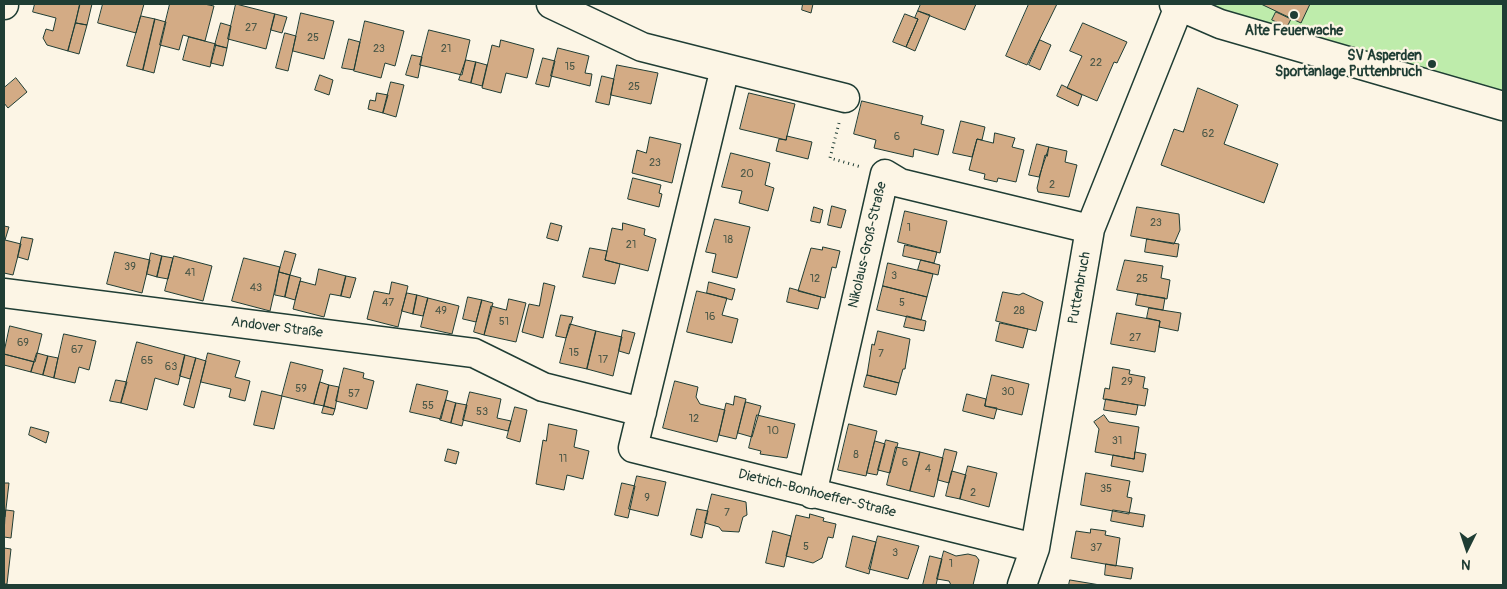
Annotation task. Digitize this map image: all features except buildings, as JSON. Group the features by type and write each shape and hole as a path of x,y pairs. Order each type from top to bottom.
{"street":[{"path":"551,4 642,47 845,98"},
{"path":"1178,4 1220,24 1503,106"},
{"name":"Puttenbruch","path":"1022,585 1036,548 1090,229 1178,4"},
{"name":"Dietrich-Bonhoeffer-Straße","path":"725,68 634,448 812,494 1036,548"},
{"name":"Nikolaus-Groß-Straße","path":"812,494 884,174 900,183 1090,229"},
{"name":"Andover Straße","path":"4,293 474,353 543,387 642,412"}],"path":[{"path":"845,98 830,158 884,174"}],"green space":[{"name":"SV Asperden Sportanlage Puttenbruch","path":"1211,4 1503,4 1503,106 1220,24"}],"place":[{"name":"Alte Feuerwache","path":"1294,15"},
{"name":"SV Asperden Sportanlage Puttenbruch","path":"1432,64"}]}
